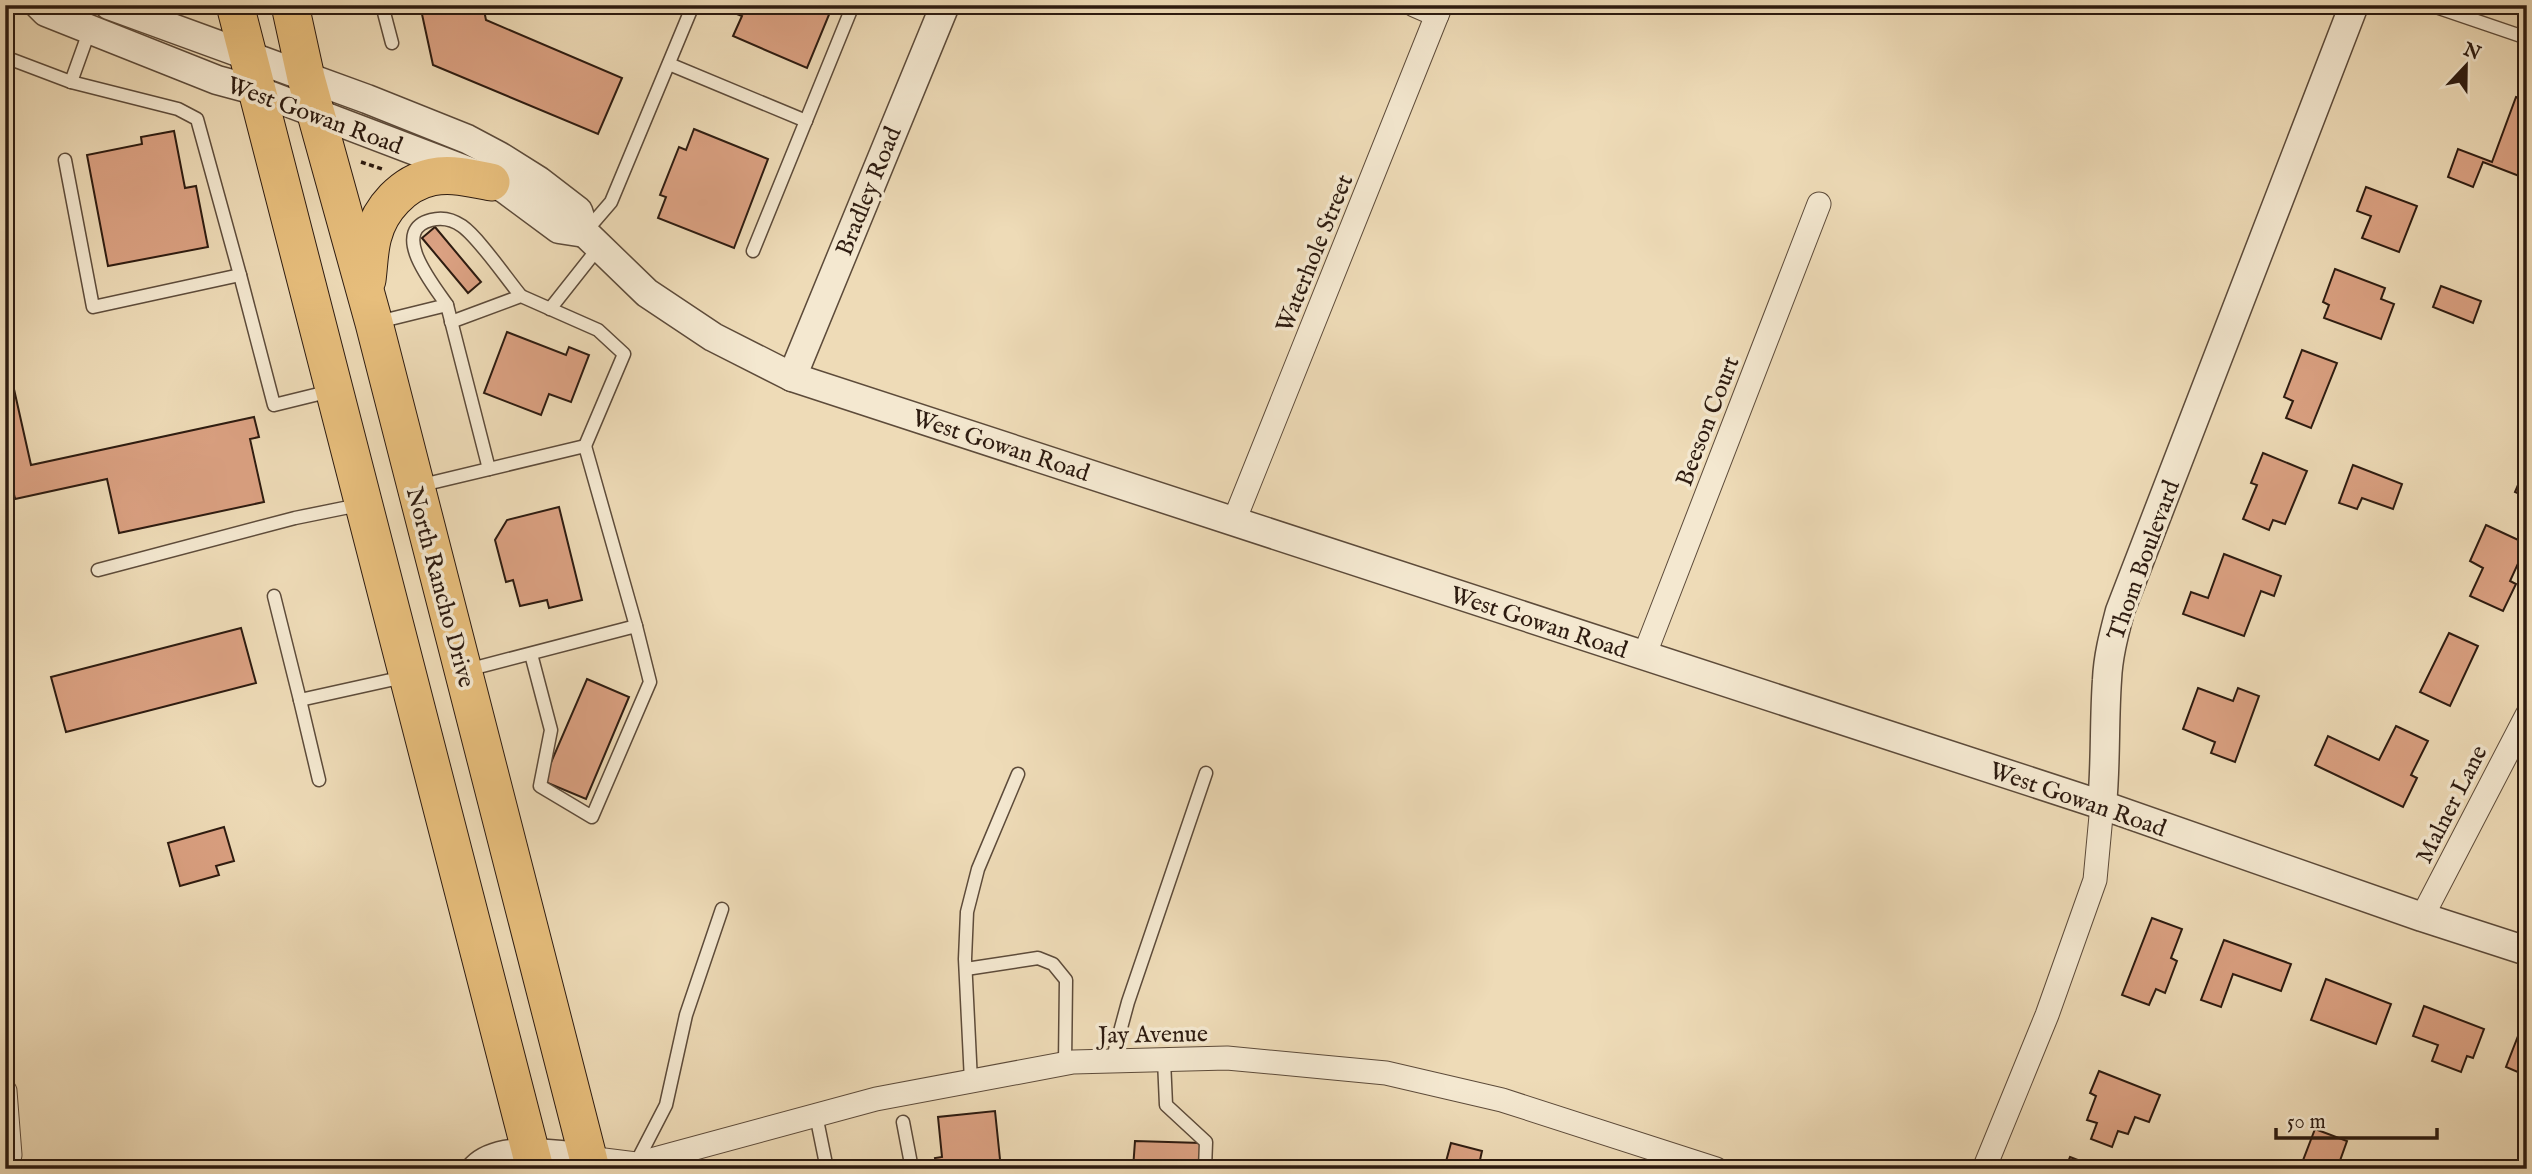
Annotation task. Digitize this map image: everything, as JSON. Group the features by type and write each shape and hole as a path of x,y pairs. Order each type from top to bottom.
{"main road":[{"path":"235,5 533,1161"},
{"name":"North Rancho Drive","path":"290,5 306,78 464,671 589,1163"},
{"path":"369,307 373,235 383,212 398,194 431,177 456,176 491,182"}],"street":[{"name":"West Gowan Road","path":"39,5 46,12 217,80 253,74 306,78 432,125 499,156 539,181 578,211 592,240 647,293 713,337 792,377 2102,805 2527,951"},
{"name":"West Gowan Road","path":"109,5 253,74 316,115 491,182 505,189 559,229 592,240"},
{"name":"Bradley Road","path":"792,377 945,5"},
{"path":"1414,5 1439,10"},
{"name":"Thom Boulevard","path":"1984,1169 2047,1015 2095,880 2106,764 2107,680 2120,611 2354,5"},
{"name":"Waterhole Street","path":"1234,521 1439,10"},
{"name":"Beeson Court","path":"1644,656 1819,204"},
{"name":"Malner Lane","path":"2422,917 2527,715"},
{"name":"Jay Avenue","path":"589,1163 636,1164 876,1099 1065,1064 1227,1058 1387,1073 1502,1100 1716,1169"},
{"path":"5,1091 10,1155 6,1169"},
{"path":"476,1169 485,1159 589,1163"}],"lane":[{"path":"382,5 392,43"},
{"path":"550,309 592,240 611,202 693,5"},
{"path":"753,251 853,5"},
{"path":"2430,5 2521,36 2527,32"},
{"path":"71,82 90,28"},
{"path":"5,57 71,82 178,109 197,119 274,405 334,390"},
{"path":"668,64 806,121"},
{"path":"65,160 93,307 240,275"},
{"path":"489,469 447,305 415,254 413,240 419,228 426,221 443,217 462,225 521,296 598,330 624,354 585,446 650,682 592,817 540,786 551,730 531,654"},
{"path":"451,322 521,296"},
{"path":"369,307 447,305"},
{"path":"414,486 585,446"},
{"path":"98,570 295,518 364,504"},
{"path":"274,596 320,780"},
{"path":"464,671 636,626"},
{"path":"300,700 407,676"},
{"path":"1112,1061 1128,1002 1206,773"},
{"path":"971,1081 966,969 967,912 978,869 1018,774"},
{"path":"636,1164 667,1105 686,1015 722,909"},
{"path":"966,969 1038,958 1053,964 1066,980 1065,1064"},
{"path":"1164,1060 1166,1105 1206,1143 1205,1169"},
{"path":"816,1115 827,1169"},
{"path":"903,1122 912,1169"}],"path":[{"path":"361,162 386,170"}],"building":[{"path":"420,5 483,5 486,20 622,78 598,134 433,65"},
{"path":"737,5 833,5 807,68 733,36 742,16 734,13"},
{"path":"2516,97 2527,101 2527,179 2483,162 2473,187 2448,177 2458,149 2492,162"},
{"path":"694,129 768,159 734,248 658,218 666,197 660,195 679,147 686,150"},
{"path":"174,131 185,188 196,186 208,247 108,266 87,155 142,144 141,137"},
{"path":"2366,187 2417,206 2399,252 2362,238 2371,216 2357,211"},
{"path":"435,227 481,282 468,293 422,238"},
{"path":"2335,269 2385,288 2381,299 2394,304 2381,339 2324,318 2329,305 2323,302"},
{"path":"2441,286 2481,301 2473,323 2433,307"},
{"path":"507,332 566,355 569,347 589,355 571,402 549,394 541,415 484,393"},
{"path":"5,349 31,465 254,417 259,437 250,439 264,502 119,533 107,479 15,499 5,453"},
{"path":"2302,350 2337,363 2311,428 2286,418 2293,401 2284,397"},
{"path":"2263,453 2307,471 2285,524 2273,520 2269,530 2243,519 2257,485 2251,483"},
{"path":"2527,464 2527,497 2515,492"},
{"path":"2353,465 2402,484 2393,509 2362,498 2357,509 2339,503"},
{"path":"559,507 582,600 549,608 547,600 520,606 513,580 506,582 495,540 507,520"},
{"path":"2486,525 2527,544 2510,581 2516,584 2503,611 2470,596 2483,568 2470,561"},
{"path":"2224,554 2281,576 2274,596 2261,591 2244,636 2183,614 2191,592 2208,598"},
{"path":"241,628 256,683 66,732 51,677"},
{"path":"2449,633 2478,646 2450,706 2420,692"},
{"path":"587,679 629,697 586,799 543,781"},
{"path":"2198,688 2233,701 2238,688 2259,696 2235,762 2211,753 2215,742 2183,729"},
{"path":"2396,726 2428,741 2411,775 2417,778 2403,807 2315,765 2328,736 2379,760"},
{"path":"224,827 234,861 216,866 219,875 180,886 168,843"},
{"path":"2152,918 2182,929 2171,958 2177,961 2165,993 2156,989 2149,1005 2122,995"},
{"path":"2224,940 2291,964 2281,991 2233,974 2221,1007 2201,1000"},
{"path":"2326,979 2391,1004 2376,1044 2311,1020"},
{"path":"2424,1006 2484,1029 2473,1058 2467,1056 2461,1072 2432,1061 2438,1045 2413,1036"},
{"path":"2518,1036 2527,1040 2527,1087 2521,1085 2525,1075 2506,1067"},
{"path":"2099,1071 2160,1095 2149,1122 2135,1117 2128,1134 2118,1131 2112,1147 2091,1139 2097,1123 2087,1120 2096,1096 2090,1093"},
{"path":"995,1111 1001,1169 937,1169 935,1158 942,1157 938,1117"},
{"path":"2315,1129 2347,1141 2337,1169 2317,1169 2302,1163"},
{"path":"1135,1141 1201,1143 1200,1169 1133,1169"},
{"path":"1451,1143 1482,1151 1480,1160 1512,1169 1444,1169"},
{"path":"2070,1157 2101,1169 2065,1169"}]}
